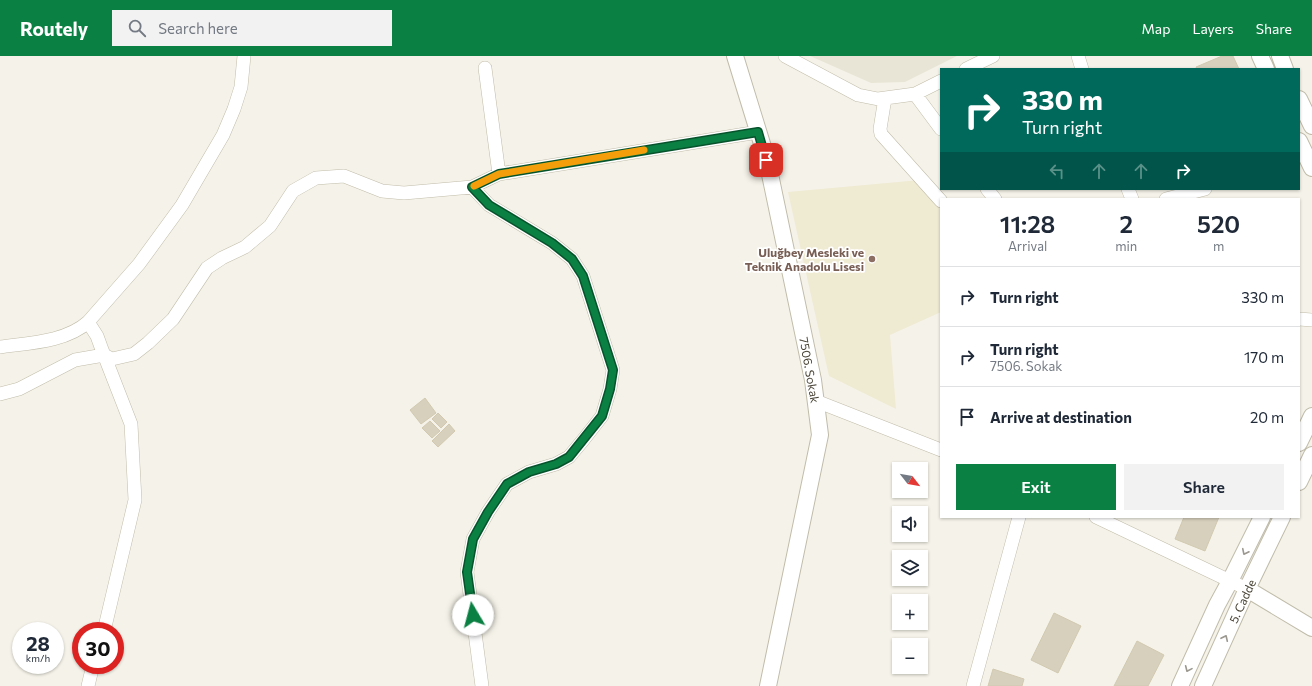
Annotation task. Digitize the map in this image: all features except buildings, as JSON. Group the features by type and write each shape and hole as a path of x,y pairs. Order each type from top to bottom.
{"street":[{"path":"0,347 61,337 80,329 88,322 139,264 182,206 223,135 241,87 244,56"},
{"name":"7506. Sokak","path":"736,56 766,160 773,191 813,380 820,435 768,686"},
{"path":"785,56 858,95 878,99 915,94 940,82"},
{"path":"968,68 993,56"},
{"path":"1078,56 1082,68"},
{"path":"1260,56 1266,68"},
{"path":"1280,56 1286,68"},
{"path":"485,68 499,174"},
{"path":"915,94 940,128"},
{"path":"885,98 880,129 881,134 940,200"},
{"path":"1304,102 1312,126"},
{"path":"101,346 112,359 134,354 173,319 207,268 222,258 245,247 270,226 293,191 316,178 344,176 382,191 397,192 472,187 499,174 758,132"},
{"path":"1300,144 1308,164"},
{"path":"472,187 489,205 552,243 572,259 583,276 613,370 610,389 602,416 584,439 569,457 556,464 529,472 507,484 488,512 473,539 467,572 482,686"},
{"path":"987,190 994,198"},
{"path":"1170,198 1201,190"},
{"path":"1300,319 1312,320"},
{"path":"88,322 101,346 131,424 135,500 106,622"},
{"path":"0,394 19,389 101,346"},
{"path":"816,401 940,450"},
{"path":"1300,440 1312,416"},
{"path":"1300,480 1312,455"},
{"path":"973,686 1019,518"},
{"path":"1098,518 1247,589 1312,628"},
{"path":"1180,686 1216,605 1230,581 1262,518"},
{"name":"5. Cadde","path":"1203,686 1247,589 1282,518"},
{"path":"88,686 91,674"}],"shaded area":[{"path":"810,56 957,56 905,82 871,83"},
{"name":"Uluğbey Mesleki ve Teknik Anadolu Lisesi","path":"920,180 940,204 940,312 890,335 896,409 829,376 788,192"}],"slow traffic":[{"path":"474,186 499,174 644,150"}],"place":[{"name":"Uluğbey Mesleki ve Teknik Anadolu Lisesi","path":"872,259"}],"route":[{"path":"473,615 467,572 473,539 488,512 507,484 529,472 556,464 569,457 602,416 610,389 613,370 583,276 572,259 552,243 489,205 472,187 499,174 758,132 766,160"}]}
